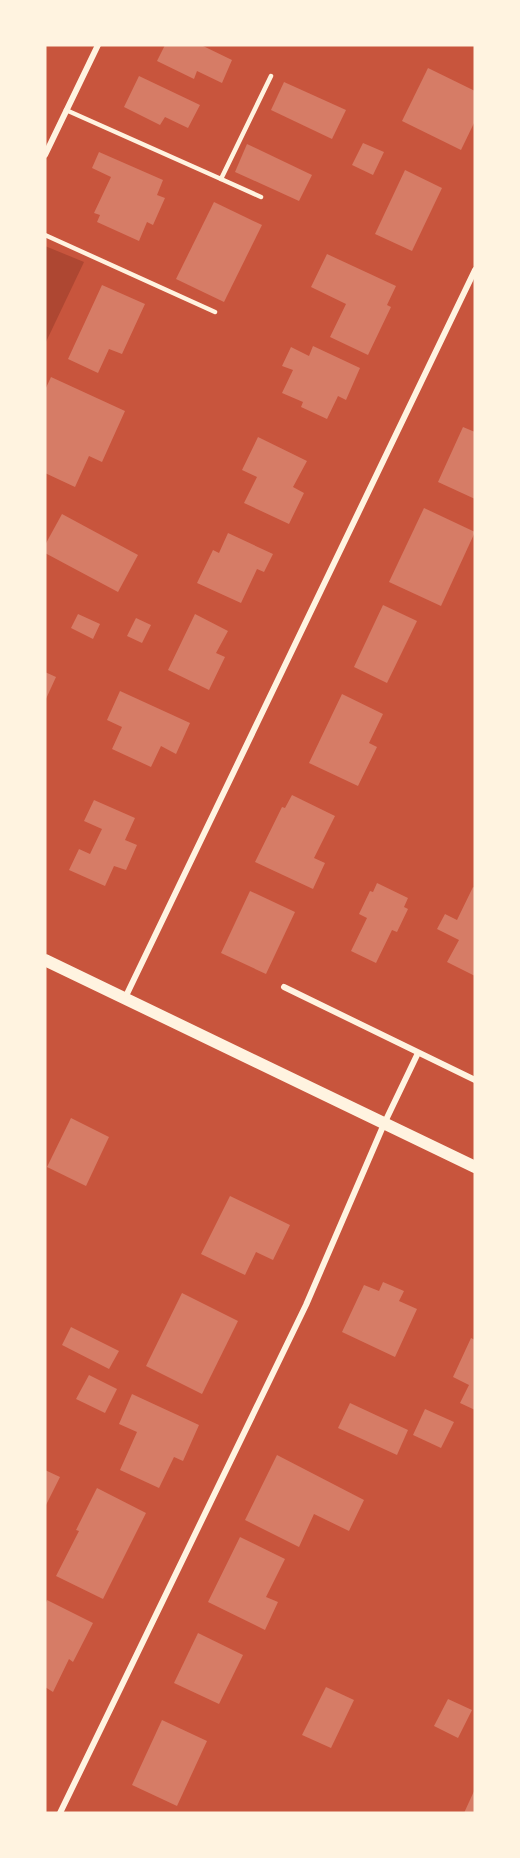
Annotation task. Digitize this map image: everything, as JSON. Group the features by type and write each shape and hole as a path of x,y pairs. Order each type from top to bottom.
{"main road":[{"path":"45,960 475,1167"}],"street":[{"path":"45,155 98,45"},
{"path":"125,998 475,270"},
{"path":"284,987 475,1080"},
{"path":"60,1813 306,1305 384,1124 418,1053"}],"lane":[{"path":"221,179 271,76"},
{"path":"66,110 261,197"},
{"path":"45,235 215,312"}],"shaded area":[{"path":"45,246 84,262 45,344"}],"building":[{"path":"165,45 201,45 232,60 222,83 197,71 194,79 157,61"},
{"path":"428,68 475,91 475,121 461,150 402,121"},
{"path":"139,76 200,105 188,128 165,117 160,125 124,107"},
{"path":"284,82 346,110 332,139 271,110"},
{"path":"363,143 384,152 373,175 352,165"},
{"path":"247,144 312,175 299,201 235,172"},
{"path":"99,152 163,180 157,195 165,198 153,225 147,222 139,241 97,222 100,215 94,213 111,177 92,168"},
{"path":"405,170 442,188 412,251 375,234"},
{"path":"214,202 262,225 224,302 176,279"},
{"path":"327,254 396,286 387,305 391,307 368,355 330,337 346,304 311,287"},
{"path":"102,285 145,304 122,354 109,349 98,373 68,359"},
{"path":"313,346 360,368 346,400 338,396 327,419 301,407 303,402 282,393 293,370 282,366 291,347 309,356"},
{"path":"51,377 125,411 102,462 89,456 75,487 45,473 45,390"},
{"path":"463,427 475,432 475,499 438,482"},
{"path":"258,437 307,461 293,487 304,493 289,524 244,503 257,477 242,470"},
{"path":"424,508 475,532 441,606 389,582"},
{"path":"62,514 138,555 118,592 45,553 45,545"},
{"path":"228,533 273,554 264,572 257,569 241,603 197,583 213,550 219,553"},
{"path":"383,605 417,621 387,683 354,667"},
{"path":"78,614 100,624 93,639 71,628"},
{"path":"195,614 228,631 216,653 225,657 209,690 168,670"},
{"path":"136,618 151,625 142,643 127,636"},
{"path":"45,672 56,677 45,701"},
{"path":"120,691 190,723 176,754 161,746 151,767 112,749 122,727 107,720"},
{"path":"342,694 383,714 369,743 377,747 358,786 309,763"},
{"path":"292,795 335,816 314,858 325,863 313,889 255,862 282,807 285,808"},
{"path":"94,800 135,818 125,840 137,845 126,870 114,866 105,886 69,870 79,849 90,854 102,829 84,821"},
{"path":"377,883 408,898 404,907 408,909 397,932 392,930 376,963 351,951 367,918 359,914 370,891 373,892"},
{"path":"473,887 475,888 475,976 447,962 459,940 437,929 445,914 457,920"},
{"path":"250,891 295,912 266,974 221,953"},
{"path":"71,1118 109,1137 86,1186 47,1167"},
{"path":"230,1196 290,1225 273,1260 256,1252 245,1275 201,1254"},
{"path":"383,1282 404,1291 399,1301 417,1309 395,1357 342,1332 364,1285 379,1291"},
{"path":"182,1293 238,1321 202,1394 146,1366"},
{"path":"71,1327 119,1351 109,1369 62,1345"},
{"path":"471,1338 475,1340 475,1410 460,1403 469,1385 453,1377"},
{"path":"89,1375 117,1389 105,1413 76,1399"},
{"path":"132,1394 199,1425 183,1461 174,1457 159,1488 120,1470 137,1432 119,1424"},
{"path":"350,1403 408,1430 397,1455 338,1428"},
{"path":"425,1409 454,1422 441,1448 413,1435"},
{"path":"277,1455 364,1500 349,1531 314,1514 299,1547 245,1520"},
{"path":"45,1470 60,1477 45,1507"},
{"path":"97,1488 146,1513 103,1599 56,1576 79,1531 76,1530"},
{"path":"240,1537 285,1559 266,1597 278,1602 265,1630 208,1602"},
{"path":"47,1600 93,1623 73,1662 69,1659 53,1692 45,1687 45,1605"},
{"path":"198,1633 243,1655 219,1704 174,1683"},
{"path":"326,1687 354,1700 331,1748 302,1735"},
{"path":"448,1699 472,1710 458,1738 434,1726"},
{"path":"162,1720 207,1741 177,1806 132,1785"},
{"path":"475,1789 475,1813 464,1813"}]}
